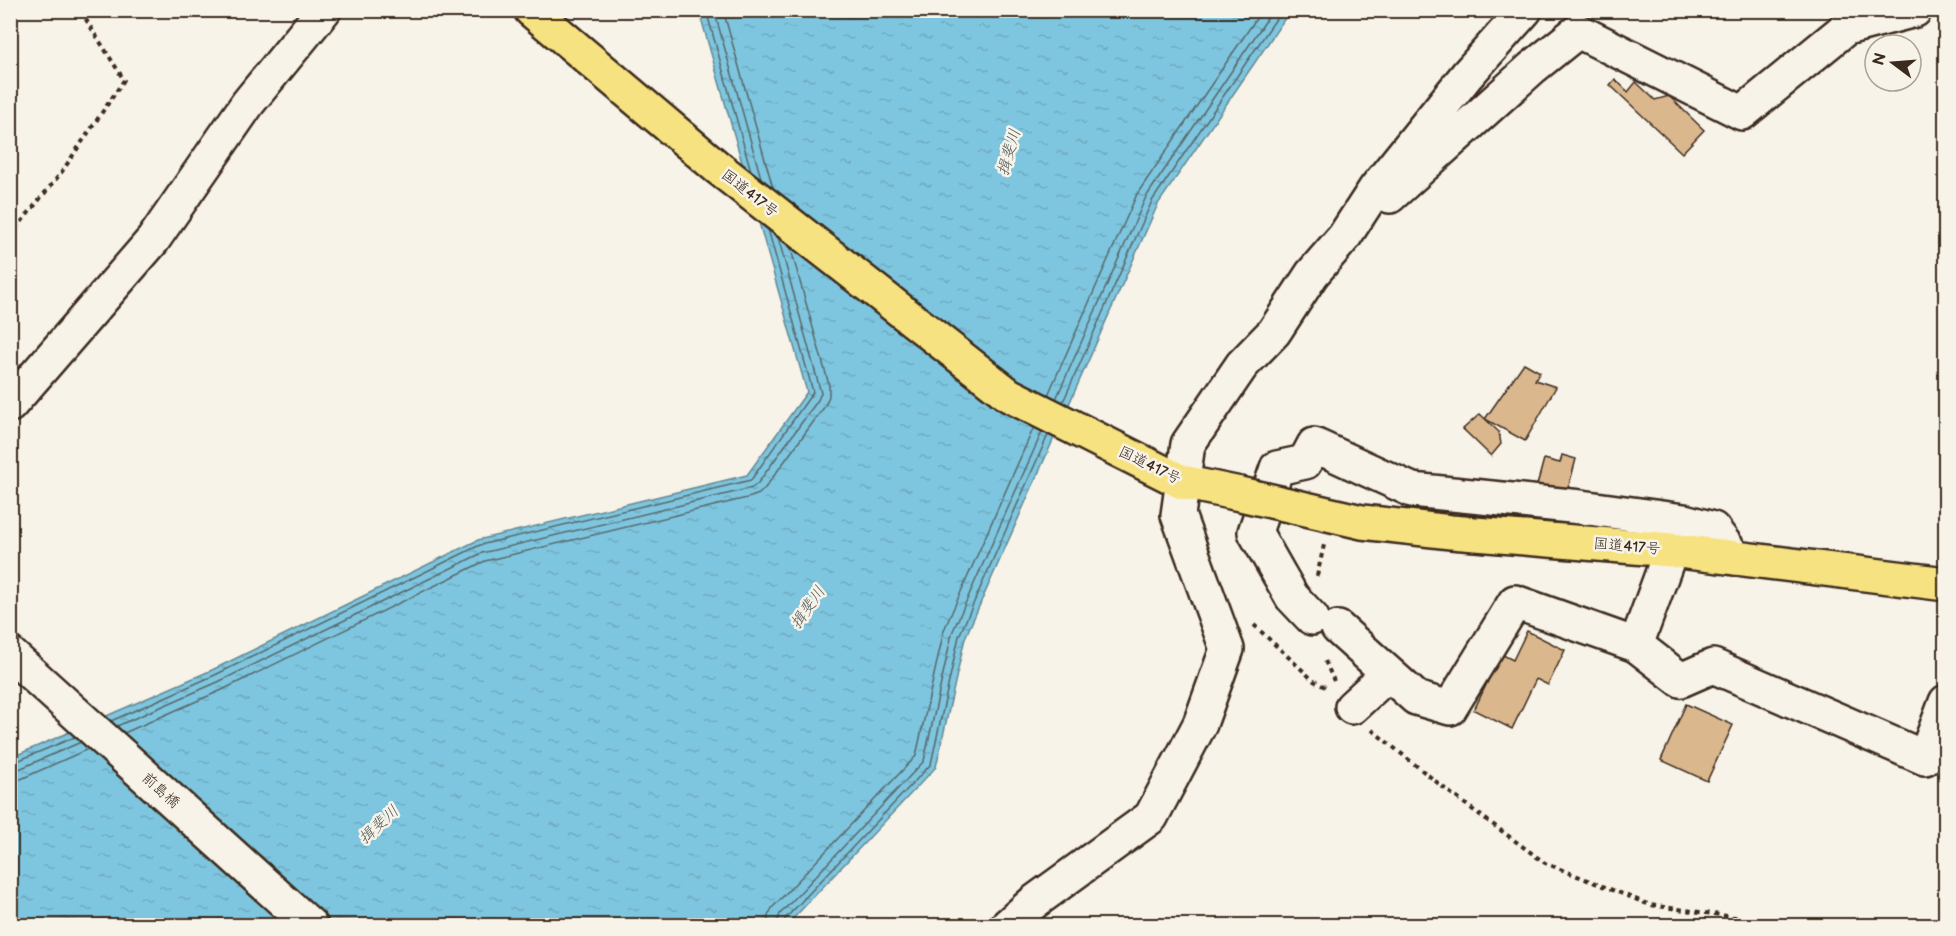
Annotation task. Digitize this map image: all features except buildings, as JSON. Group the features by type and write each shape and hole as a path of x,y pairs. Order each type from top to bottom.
{"highway":[{"name":"国道417号","path":"531,10 717,167 1009,395 1182,482 1362,522 1451,532 1671,550 1946,584"}],"street":[{"path":"10,405 153,240 248,103 324,10"},
{"path":"1007,926 1034,902 1151,817 1200,724 1227,649 1178,515 1188,444 1242,365 1274,332 1312,274 1344,237 1383,180 1467,75 1525,10"},
{"path":"1344,237 1524,76 1578,31 1742,113 1846,28 1915,10"},
{"path":"1735,558 1713,529 1684,521 1581,507 1412,490 1314,445 1305,462 1278,468 1256,532 1292,597 1416,698 1450,708 1515,602 1636,645 1682,680 1713,666 1925,758 1946,702"},
{"path":"1636,645 1671,550"},
{"name":"前島橋","path":"10,654 311,926"},
{"path":"1348,702 1388,674"}],"path":[{"path":"10,236 61,173 124,80 80,10"},
{"path":"1330,515 1311,599 1325,623 1312,630 1336,685 1364,723 1449,792 1545,863 1650,905 1815,926"},
{"path":"1250,618 1256,628 1314,681 1348,702"}],"water":[{"name":"揖斐川","path":"699,11 1290,11 1158,204 965,638 936,767 787,925 11,925 10,758 212,670 478,540 747,475 807,392"}]}
